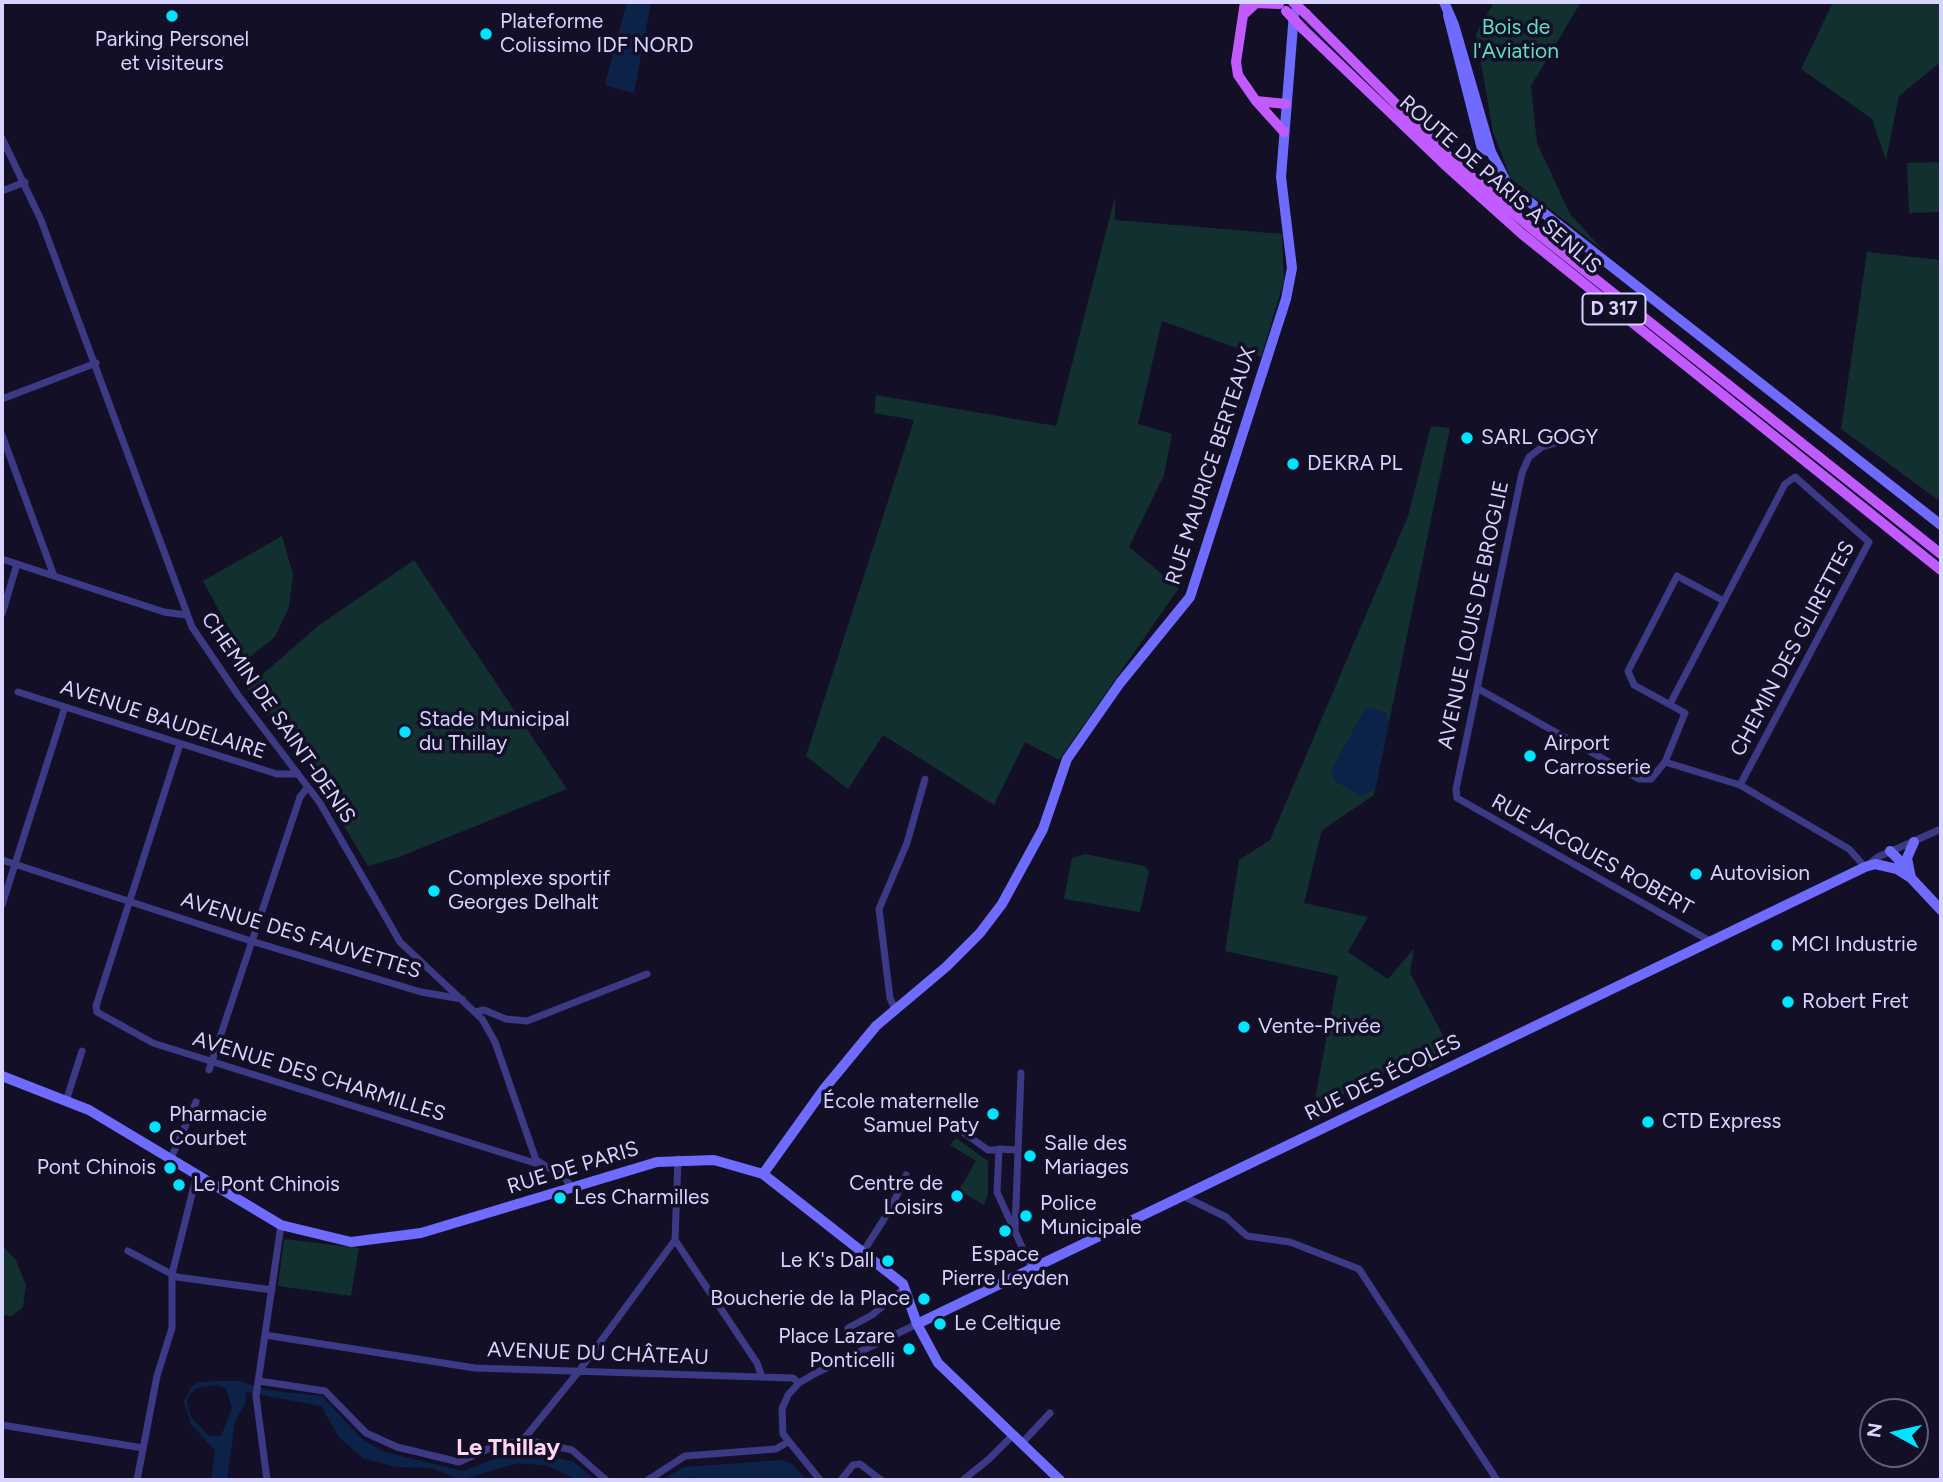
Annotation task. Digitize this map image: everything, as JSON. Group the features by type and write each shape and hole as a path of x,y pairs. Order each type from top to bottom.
{"main road":[{"path":"1245,2 1237,69 1256,101 1284,132"},
{"path":"1243,15 1256,3 1286,4"},
{"name":"ROUTE DE PARIS À SENLIS","path":"1286,4 1306,14 1451,159 1517,215 1941,554"},
{"name":"ROUTE DE PARIS À SENLIS","path":"1286,4 1304,29 1392,116 1522,234 1941,570"},
{"path":"1256,101 1286,104"}],"street":[{"path":"1444,2 1482,149 1491,152 1507,185 1941,525"},
{"name":"RUE MAURICE BERTEAUX","path":"762,1174 824,1089 895,1009 946,967 980,933 1002,904 1043,829 1067,759 1120,683 1190,597 1286,299 1292,268 1281,177 1292,47 1286,4"},
{"name":"CHEMIN DE SAINT-DENIS","path":"2,138 25,182 96,363 186,615 209,654 320,803 400,942 429,972 475,1012 495,1042 533,1154 541,1165"},
{"path":"2,191 25,182"},
{"path":"2,399 96,363"},
{"path":"2,435 54,576"},
{"name":"AVENUE LOUIS DE BROGLIE","path":"1457,798 1455,789 1522,473 1530,457 1542,447 1566,440 1584,441"},
{"name":"CHEMIN DES GLIRETTES","path":"1724,601 1785,484 1795,477 1869,542 1740,785"},
{"path":"2,559 164,612 186,615"},
{"path":"2,614 17,564"},
{"path":"1477,688 1639,779 1651,779 1665,762 1686,718 1681,709 1670,704 1634,685 1628,671 1677,576 1724,601 1670,704"},
{"name":"AVENUE BAUDELAIRE","path":"18,692 277,774 298,774"},
{"path":"2,905 65,707"},
{"path":"131,902 180,744"},
{"path":"1665,762 1740,785 1849,849 1865,867 1875,864 1897,869 1911,878 1941,911"},
{"path":"895,1009 890,998 879,909 907,843 925,779"},
{"path":"210,1066 300,797 307,788"},
{"name":"RUE JACQUES ROBERT","path":"1457,798 1710,941"},
{"name":"RUE DES ÉCOLES","path":"917,1324 1941,829"},
{"path":"1907,868 1914,842"},
{"path":"1890,852 1907,868 1911,878"},
{"name":"AVENUE DES FAUVETTES","path":"2,860 251,941 421,992 462,999"},
{"name":"AVENUE DES CHARMILLES","path":"131,902 96,1006 97,1012 153,1043 210,1066 541,1165"},
{"path":"475,1012 484,1010 513,1021 527,1021 647,974"},
{"path":"66,1101 82,1051"},
{"path":"1015,1230 1021,1073"},
{"name":"RUE DE PARIS","path":"2,1076 89,1110 281,1225 351,1242 391,1239 657,1162 678,1159 714,1160 762,1174 905,1288"},
{"path":"171,1158 196,1102"},
{"path":"957,1128 988,1150 1018,1150"},
{"path":"999,1150 997,1192 1032,1269"},
{"path":"523,1440 579,1371 675,1240 678,1159"},
{"path":"541,1165 565,1178 572,1188"},
{"path":"137,1480 159,1367 172,1328 172,1274 197,1174"},
{"path":"863,1252 891,1208 906,1175"},
{"path":"1183,1196 1226,1217 1247,1236 1290,1242 1359,1269 1497,1480"},
{"path":"267,1480 256,1396 281,1225"},
{"path":"675,1240 762,1377"},
{"path":"128,1251 177,1277 272,1290"},
{"path":"848,1328 872,1315 905,1288 917,1324 938,1363 1059,1480"},
{"path":"820,1480 788,1442 781,1422 782,1409 788,1395 799,1383 917,1324"},
{"name":"AVENUE DU CHÂTEAU","path":"265,1335 475,1368 793,1378 799,1383"},
{"path":"258,1383 325,1391 373,1437 449,1461 465,1460 501,1443 523,1440 572,1450 606,1480"},
{"path":"1021,1443 1050,1413"},
{"path":"2,1425 143,1448"},
{"path":"963,1480 1013,1435"},
{"path":"648,1480 685,1456 776,1449 788,1442"},
{"path":"841,1480 853,1465 860,1464 881,1480"}],"green space":[{"name":"Bois de l'Aviation","path":"1494,2 1581,2 1531,86 1537,143 1570,214 1604,251 1511,179 1493,132 1476,34"},
{"path":"1833,2 1941,2 1941,67 1938,64 1899,96 1886,160 1872,119 1801,69"},
{"path":"1941,162 1941,212 1909,213 1907,163"},
{"path":"1115,197 1115,220 1282,234 1284,281 1261,357 1162,321 1138,424 1172,434 1164,475 1129,547 1179,588 1059,760 1025,742 994,805 883,735 848,789 806,756 914,420 874,413 876,395 1056,426"},
{"path":"1867,252 1941,260 1941,502 1841,429"},
{"path":"1431,426 1450,428 1374,795 1322,830 1304,903 1368,917 1348,952 1388,979 1414,948 1410,973 1445,1039 1431,1068 1414,1058 1313,1110 1338,976 1225,951 1239,860 1270,840 1408,516"},
{"path":"282,536 293,574 289,607 275,637 246,660 203,581"},
{"name":"Stade Municipal du Thillay","path":"414,560 567,789 399,857 368,866 308,766 247,688 318,626"},
{"path":"1085,854 1144,866 1149,871 1140,912 1064,899 1072,858"},
{"path":"956,1138 988,1161 988,1194 984,1205 959,1190 976,1161 950,1145"},
{"path":"284,1239 359,1248 351,1296 278,1286"},
{"path":"2,1245 16,1260 26,1285 23,1307 12,1316 2,1315"}],"water":[{"path":"627,2 651,2 634,93 607,86 605,83"},
{"path":"1366,707 1386,713 1389,721 1375,789 1361,796 1335,781 1331,770"},
{"path":"240,1381 266,1390 322,1396 363,1440 385,1452 463,1471 514,1451 537,1452 574,1462 595,1480 577,1480 548,1466 518,1463 461,1480 432,1468 397,1467 364,1459 339,1437 321,1406 246,1392 245,1404 235,1421 227,1480 211,1480 215,1451 191,1424 184,1402 191,1387 198,1382","holes":["215,1385 226,1388 232,1408 221,1436 209,1436 191,1417 187,1403 189,1395 197,1388"]},
{"path":"781,1460 791,1463 807,1480 703,1480 693,1476 683,1480 663,1480 683,1467"}],"place":[{"name":"Parking Personel et visiteurs","path":"172,16"},
{"name":"Plateforme Colissimo IDF NORD","path":"486,34"},
{"name":"SARL GOGY","path":"1467,438"},
{"name":"DEKRA PL","path":"1293,464"},
{"name":"Stade Municipal du Thillay","path":"405,732"},
{"name":"Airport Carrosserie","path":"1530,756"},
{"name":"Autovision","path":"1696,874"},
{"name":"Complexe sportif Georges Delhalt","path":"434,891"},
{"name":"MCI Industrie","path":"1777,945"},
{"name":"Robert Fret","path":"1788,1002"},
{"name":"Vente-Privée","path":"1244,1027"},
{"name":"École maternelle Samuel Paty","path":"993,1114"},
{"name":"CTD Express","path":"1648,1122"},
{"name":"Pharmacie Courbet","path":"155,1127"},
{"name":"Salle des Mariages","path":"1030,1156"},
{"name":"Pont Chinois","path":"170,1168"},
{"name":"Le Pont Chinois","path":"179,1185"},
{"name":"Centre de Loisirs","path":"957,1196"},
{"name":"Les Charmilles","path":"560,1198"},
{"name":"Police Municipale","path":"1026,1216"},
{"name":"Espace Pierre Leyden","path":"1005,1231"},
{"name":"Le K's Dall","path":"888,1261"},
{"name":"Boucherie de la Place","path":"924,1299"},
{"name":"Le Celtique","path":"940,1324"},
{"name":"Place Lazare Ponticelli","path":"909,1349"}],"district":[{"name":"Le Thillay","path":"508,1448"}]}
